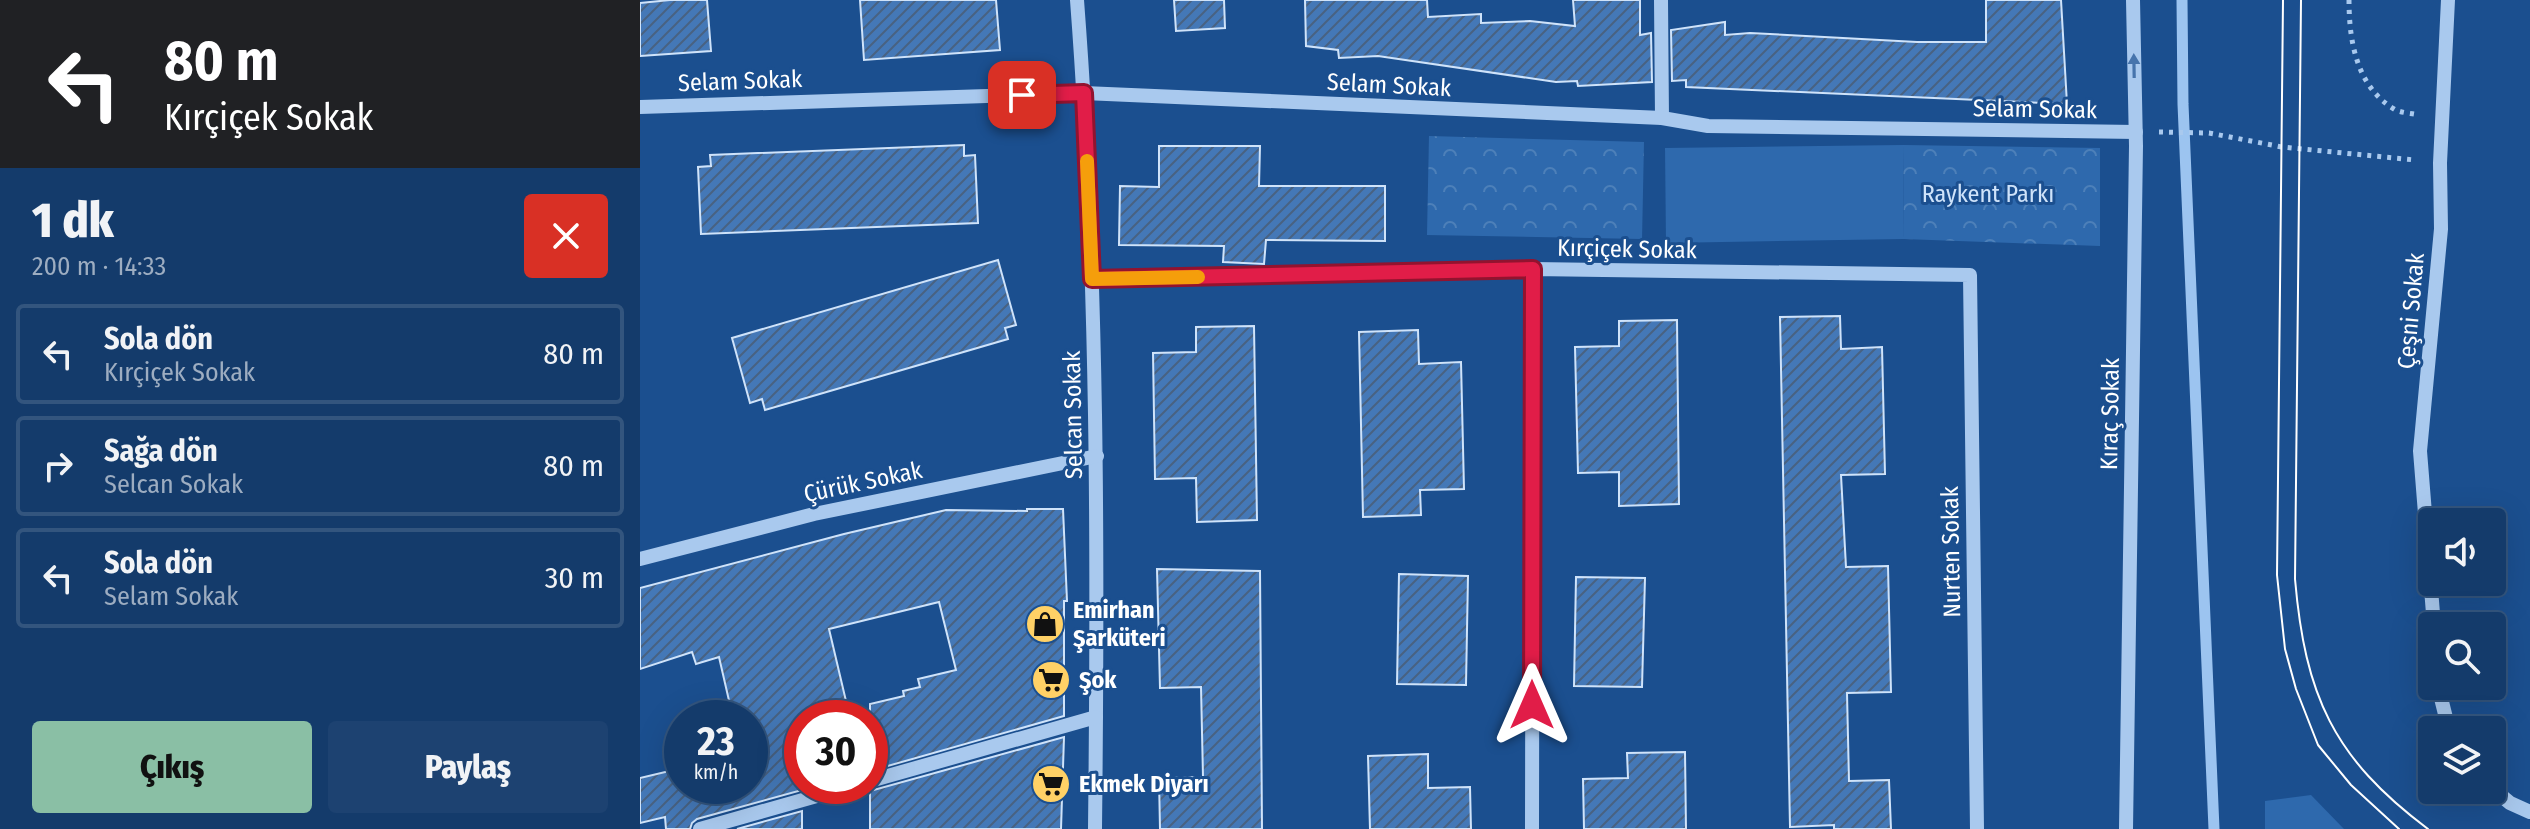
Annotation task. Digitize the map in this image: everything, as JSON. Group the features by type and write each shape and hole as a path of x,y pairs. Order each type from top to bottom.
{"street":[{"name":"Selcan Sokak","path":"1077,0 1084,93 1097,456 1095,829"},
{"path":"1661,0 1662,118"},
{"name":"Kıraç Sokak","path":"2126,829 2136,132 2133,0"},
{"name":"Çeşni Sokak","path":"2433,612 2420,451 2441,229 2440,163 2448,0"},
{"name":"Selam Sokak","path":"640,107 1084,93 1662,118 1708,126 2136,132"},
{"path":"1532,829 1533,269"},
{"name":"Kırçiçek Sokak","path":"1092,279 1533,269 1970,275"},
{"name":"Nurten Sokak","path":"1970,275 1977,829"},
{"name":"Çürük Sokak","path":"640,559 814,514 1097,456"},
{"path":"888,776 1096,717"},
{"path":"2506,800 2530,812"},
{"path":"700,829 788,804"}],"path":[{"path":"2349,0 2349,28 2358,68 2373,90 2395,110 2443,120"},
{"path":"2171,132 2209,133 2282,147 2440,163"}],"green space":[{"path":"1429,136 1644,142 1642,239 1427,235"},
{"path":"1903,145 1904,239 1666,243 1665,148"},
{"name":"Raykent Parkı","path":"1903,145 2100,148 2100,246 1904,239"},
{"path":"2311,795 2344,829 2265,829 2265,801"}],"building":[{"path":"707,0 711,51 640,56 640,3"},
{"path":"860,0 996,0 1000,50 864,60"},
{"path":"1174,0 1224,0 1225,28 1176,31"},
{"path":"1305,0 1427,0 1428,17 1481,14 1481,23 1530,21 1575,26 1573,0 1640,0 1640,35 1651,33 1652,82 1578,86 1577,81 1556,82 1378,56 1339,58 1338,50 1306,46"},
{"path":"1986,0 2061,0 2067,104 1686,87 1686,80 1672,81 1671,30 1725,22 1725,35 1750,33 1917,42 1986,42"},
{"path":"964,145 964,156 975,155 978,223 701,234 698,167 711,166 710,155"},
{"path":"1159,146 1260,146 1259,186 1385,186 1385,241 1266,240 1264,264 1223,262 1224,246 1119,245 1120,186 1159,187"},
{"path":"998,260 1016,325 1005,328 1008,339 765,410 762,399 750,403 732,338"},
{"path":"1840,316 1841,349 1882,347 1885,474 1841,475 1846,567 1888,566 1891,692 1847,693 1849,781 1889,780 1891,829 1834,829 1834,825 1790,827 1780,317"},
{"path":"1677,320 1679,504 1619,506 1619,472 1578,473 1575,347 1619,346 1619,321"},
{"path":"1254,326 1257,520 1197,522 1196,478 1155,479 1153,353 1196,352 1196,327"},
{"path":"1418,330 1419,364 1461,362 1464,489 1420,490 1421,515 1363,517 1359,332"},
{"path":"1063,509 1067,601 1064,601 1064,716 888,766 887,700 904,696 903,691 920,687 918,679 956,670 939,602 829,629 846,700 784,700 784,795 768,799 768,700 729,700 719,657 696,664 692,652 640,669 640,588 946,510"},
{"path":"1157,569 1260,571 1262,829 1160,829 1159,778 1203,777 1201,687 1160,688"},
{"path":"1399,574 1468,576 1466,685 1397,684"},
{"path":"1576,577 1645,578 1642,687 1574,686"},
{"path":"1064,737 1061,829 870,829 870,804 888,804 888,786"},
{"path":"1685,752 1686,829 1584,829 1583,779 1628,778 1627,753"},
{"path":"1428,754 1428,788 1470,787 1471,829 1370,829 1368,756"},
{"path":"664,772 664,804 751,804 697,819 690,829 666,829 665,817 640,823 640,778"},
{"path":"802,811 802,829 737,829"}],"waterway":[{"path":"2182,0 2183,104 2214,829"}],"tram line":[{"path":"2283,0 2277,575 2285,649 2296,689 2318,745 2351,785 2399,829"},
{"path":"2301,0 2295,579 2300,620 2316,690 2347,749 2395,803 2428,829"}],"slow traffic":[{"path":"1087,161 1092,279 1198,277"}],"place":[{"name":"Emirhan Şarküteri","path":"1045,624"},
{"name":"Şok","path":"1051,680"},
{"name":"Ekmek Diyarı","path":"1051,784"}],"route":[{"path":"1022,95 1084,93 1092,279 1533,269 1532,705"}]}
